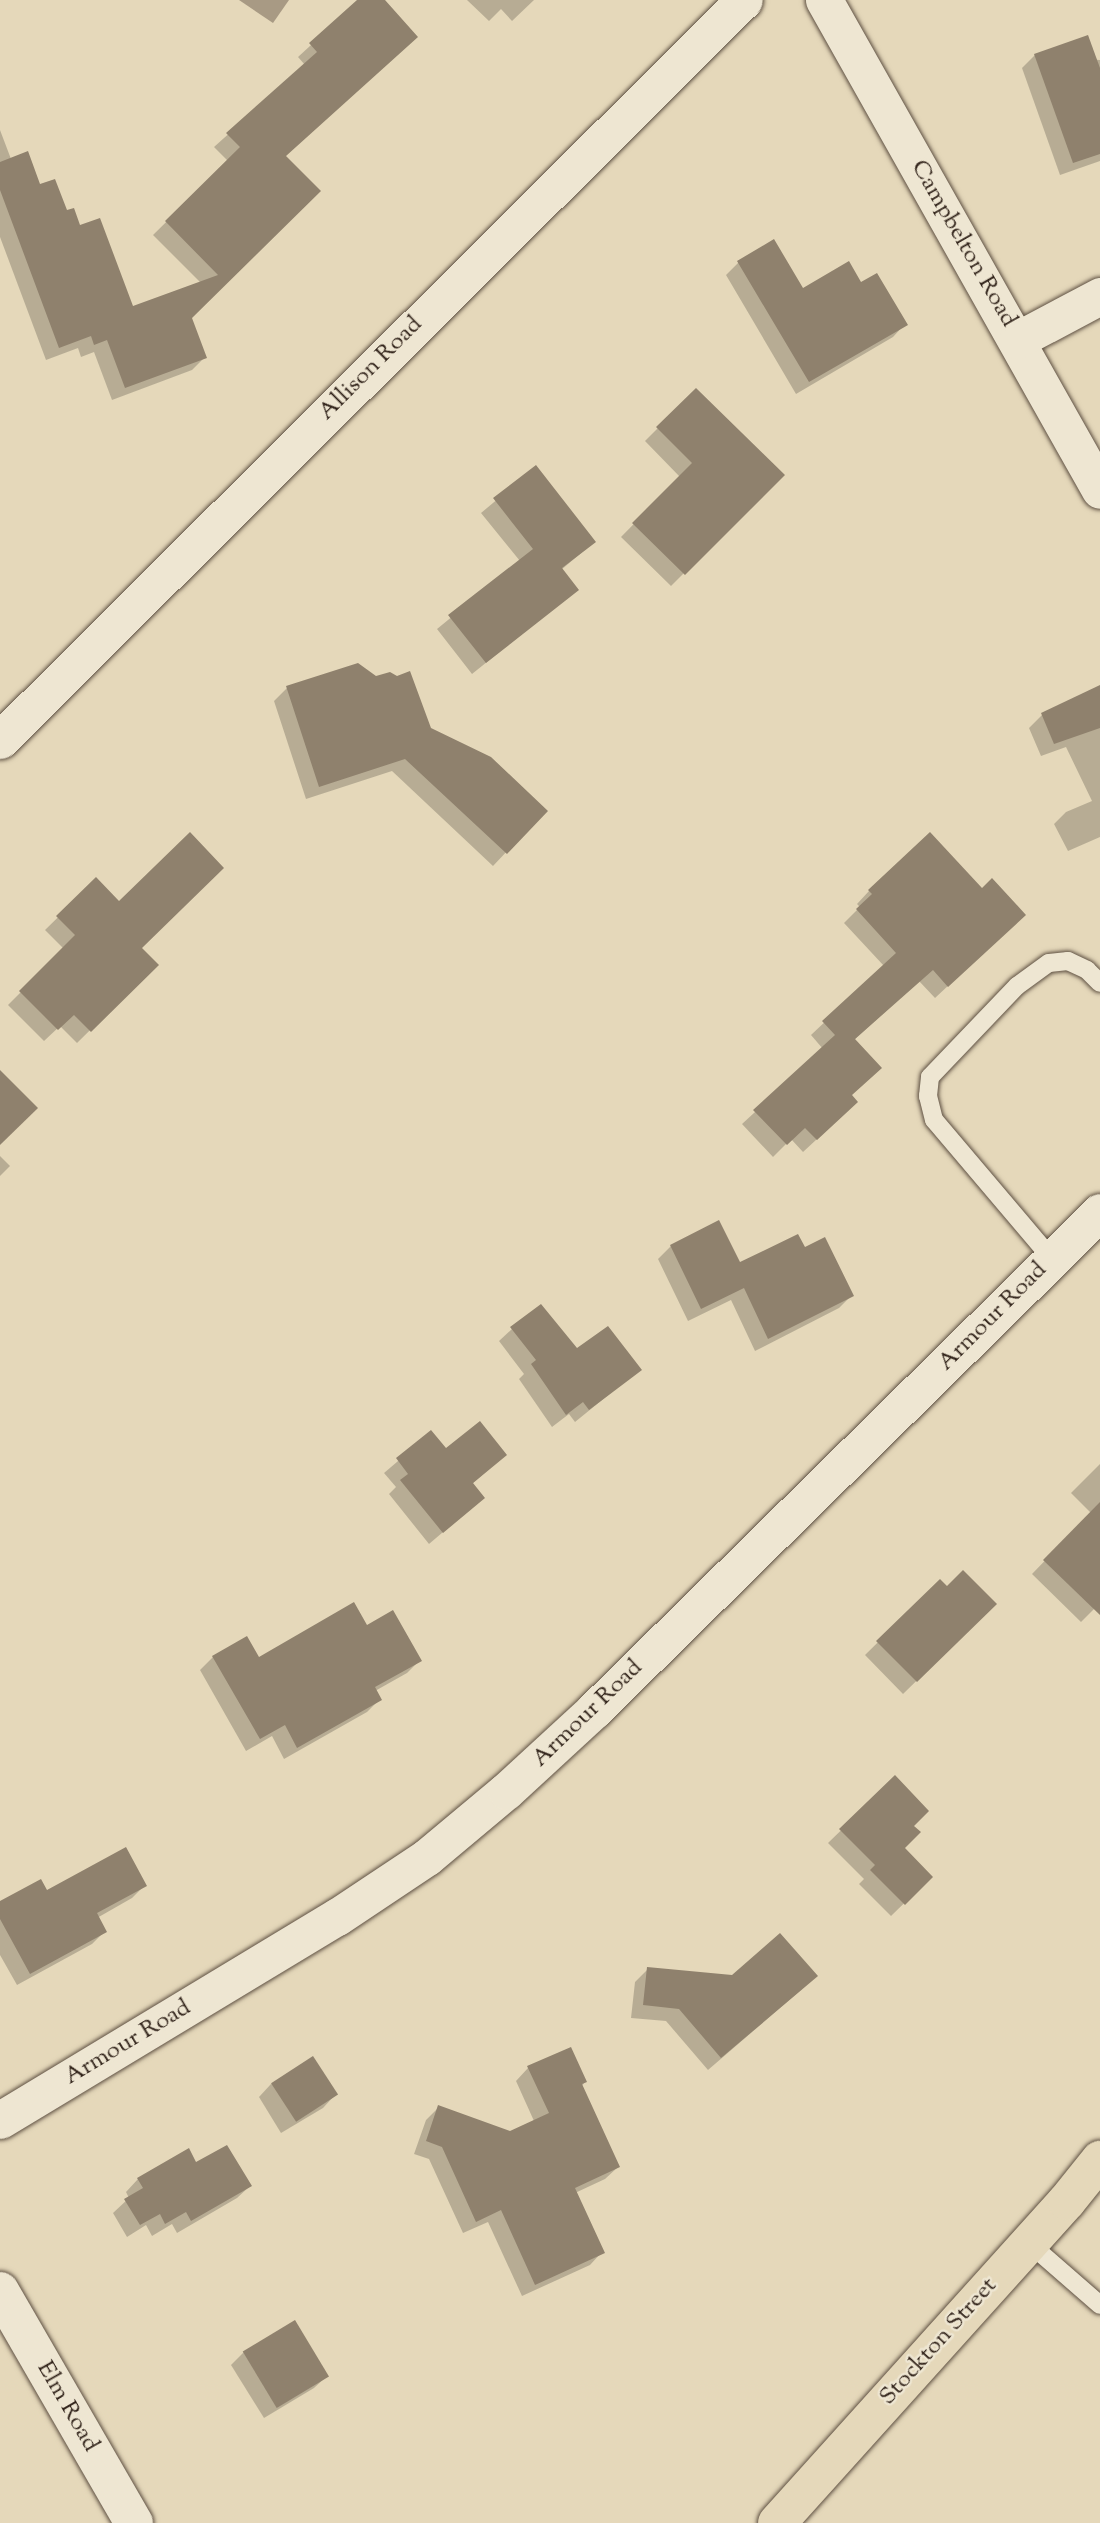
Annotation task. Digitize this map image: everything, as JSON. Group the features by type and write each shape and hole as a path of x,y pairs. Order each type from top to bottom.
{"highway":[{"name":"Stockton Street","path":"777,2523 1029,2243 1100,2160"}],"street":[{"name":"Allison Road","path":"0,740 744,0"},
{"name":"Campbelton Road","path":"824,0 1100,490"},
{"path":"1017,340 1100,296"},
{"name":"Armour Road","path":"0,2120 337,1917 427,1857 506,1791 594,1710 1100,1212"},
{"name":"Elm Road","path":"0,2291 134,2523"}],"lane":[{"path":"1052,1259 934,1120 928,1096 930,1077 1017,986 1049,963 1068,961 1087,970 1100,983"},
{"path":"1029,2243 1100,2305"}],"shaded area":[{"path":"239,0 289,0 273,23"}],"building":[{"path":"357,0 385,0 418,37 286,156 321,191 192,318 207,358 125,388 107,340 94,345 91,336 59,348 0,190 0,162 28,151 40,184 55,179 67,210 74,208 80,225 100,218 133,306 218,275 165,221 240,147 226,133 317,52 309,43"},
{"path":"1088,35 1100,68 1100,154 1073,163 1034,54"},
{"path":"774,239 803,288 849,261 861,282 877,273 908,325 809,382 737,261"},
{"path":"696,388 785,475 685,575 632,523 692,463 656,427"},
{"path":"536,465 596,542 562,568 579,590 486,663 448,615 533,549 493,498"},
{"path":"358,663 376,676 390,672 397,676 410,671 431,728 491,757 548,811 507,854 405,759 319,787 286,686"},
{"path":"1100,685 1100,728 1054,744 1041,713"},
{"path":"190,832 224,868 142,948 159,965 91,1032 74,1015 58,1030 19,991 75,935 56,916 96,877 119,901"},
{"path":"930,832 982,888 992,878 1026,915 948,987 933,970 855,1039 882,1068 852,1095 858,1102 817,1140 805,1128 787,1145 753,1110 835,1035 822,1021 896,953 856,909 872,894 868,890"},
{"path":"0,1070 38,1108 0,1145"},
{"path":"719,1220 740,1262 798,1234 805,1247 825,1237 854,1296 768,1339 744,1288 701,1309 670,1245"},
{"path":"541,1304 577,1348 608,1326 642,1370 589,1410 583,1402 566,1415 531,1364 536,1360 510,1327"},
{"path":"480,1421 507,1455 473,1483 485,1498 443,1533 400,1480 408,1474 396,1458 431,1430 446,1448"},
{"path":"1100,1502 1100,1615 1043,1560"},
{"path":"963,1570 997,1604 917,1682 876,1641 940,1579 947,1586"},
{"path":"354,1602 367,1625 393,1610 422,1661 375,1687 382,1700 297,1748 285,1725 260,1739 212,1656 247,1636 259,1657"},
{"path":"895,1775 929,1811 914,1826 921,1832 905,1848 933,1877 905,1905 870,1870 875,1865 839,1829"},
{"path":"126,1847 147,1886 97,1913 107,1932 30,1974 0,1919 0,1901 41,1879 47,1890"},
{"path":"780,1933 818,1976 721,2058 679,2009 643,2005 647,1967 732,1975"},
{"path":"571,2047 587,2082 582,2084 620,2167 575,2188 605,2253 535,2285 501,2210 476,2222 442,2147 426,2141 438,2105 510,2131 549,2113 527,2066"},
{"path":"313,2056 338,2095 296,2122 271,2083"},
{"path":"227,2145 252,2186 191,2221 186,2212 165,2224 160,2214 140,2225 124,2199 143,2188 137,2178 189,2148 196,2162"},
{"path":"295,2320 329,2377 277,2408 243,2351"}]}
